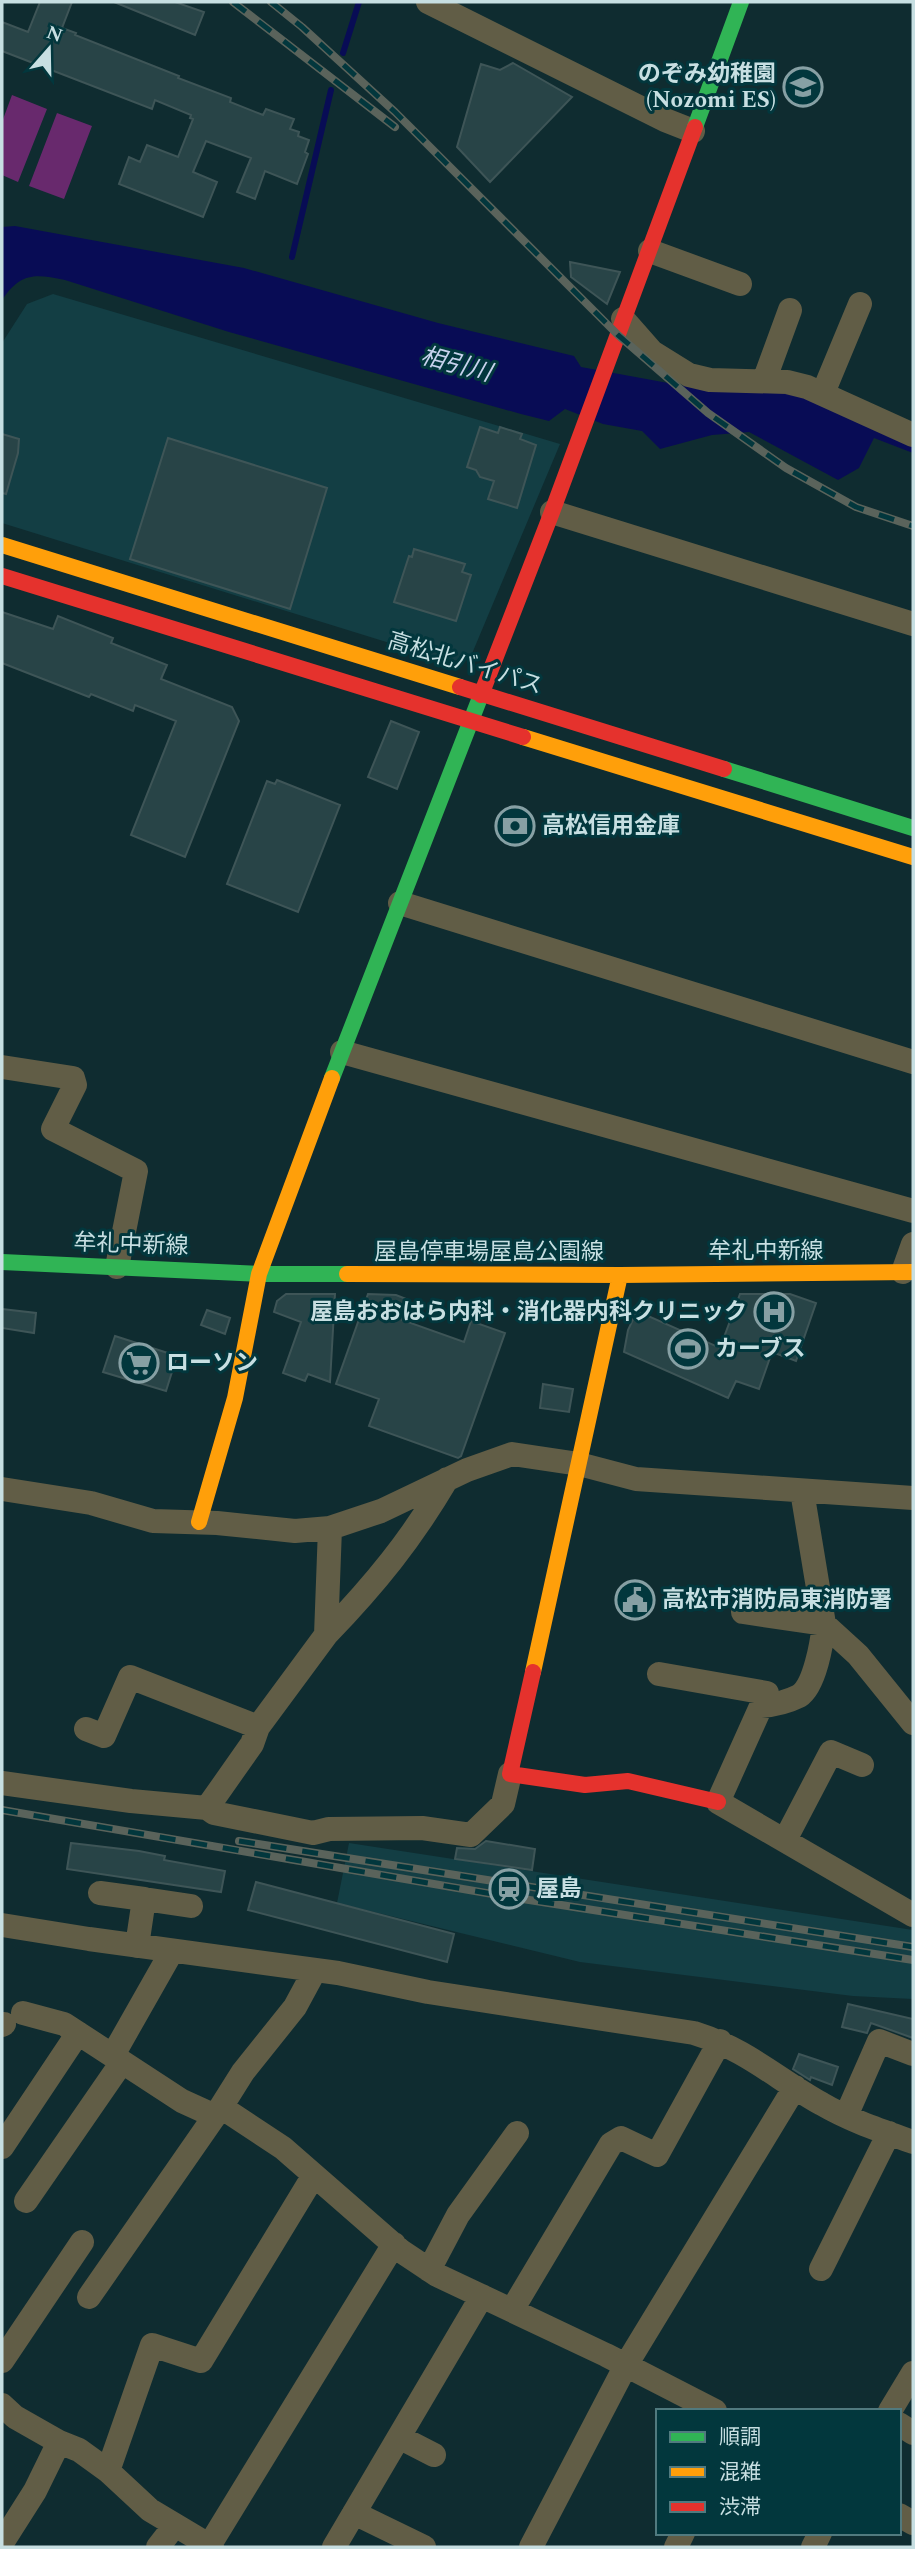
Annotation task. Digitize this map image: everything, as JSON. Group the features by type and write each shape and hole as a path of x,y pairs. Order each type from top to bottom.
{"main road":[{"path":"199,1522 235,1398 259,1273 552,512 741,2"},
{"name":"高松北バイパス","path":"2,545 913,828"},
{"path":"2,576 913,857"},
{"name":"牟礼中新線","path":"2,1262 259,1273"},
{"name":"牟礼中新線","path":"620,1275 908,1272"},
{"name":"屋島停車場屋島公園線","path":"259,1273 620,1275 510,1774"},
{"path":"510,1774 585,1785 628,1781 718,1802"}],"street":[{"path":"442,5 665,120 693,131"},
{"path":"650,251 740,284"},
{"path":"823,393 860,304"},
{"path":"764,382 790,310"},
{"path":"623,318 652,352 689,375 710,380 787,382 823,393 913,435"},
{"path":"552,512 913,624"},
{"path":"400,903 913,1062"},
{"path":"342,1052 913,1211"},
{"path":"2,1067 73,1077 75,1085 53,1129 136,1171 117,1267"},
{"path":"908,1272 913,1244"},
{"path":"2,1489 91,1503 153,1521 199,1522 295,1531 330,1528 381,1511 447,1479 512,1454 579,1464 636,1479 913,1498"},
{"path":"207,1808 252,1744 258,1727 326,1634 369,1591 420,1525 447,1479"},
{"path":"761,1706 801,1695 813,1676 824,1624 802,1491"},
{"path":"326,1634 330,1528"},
{"path":"743,1612 824,1624 858,1655 913,1723"},
{"path":"659,1674 767,1693 718,1802 913,1915"},
{"path":"86,1729 104,1736 130,1677 258,1727"},
{"path":"785,1840 831,1752 862,1765"},
{"path":"2,1783 131,1801 207,1808 214,1813 313,1833 329,1829 422,1828 471,1835 503,1804 510,1774"},
{"path":"100,1893 191,1906"},
{"path":"137,1946 144,1899"},
{"path":"2,1925 315,1970 428,1992 694,2034 720,2041 741,2051 822,2104 846,2116 913,2142"},
{"path":"26,2201 118,2059 172,1951"},
{"path":"89,2297 243,2072 295,2007 315,1970"},
{"path":"9,2021 64,2024 182,2101 218,2112 283,2148 394,2244 429,2270 711,2409"},
{"path":"2,2147 78,2033"},
{"path":"512,2310 611,2144 621,2138 657,2155 720,2041"},
{"path":"846,2116 879,2041 913,2054"},
{"path":"531,2547 626,2365 795,2087"},
{"path":"429,2270 458,2216 517,2133"},
{"path":"821,2269 889,2133"},
{"path":"108,2471 152,2345 201,2361 314,2175"},
{"path":"2,2361 82,2242"},
{"path":"2,2405 15,2417 79,2450 108,2471 150,2510 211,2546 394,2244"},
{"path":"334,2547 482,2296"},
{"path":"891,2409 913,2373"},
{"path":"399,2437 434,2455"},
{"path":"2,2543 35,2491 59,2442"},
{"path":"354,2513 424,2547"},
{"path":"158,2547 175,2525"}],"shaded area":[{"path":"12,95 47,109 18,182 2,175 2,122"},
{"path":"57,113 92,126 64,199 29,186"},
{"path":"53,294 560,444 471,656 451,662 2,523 2,343 27,304"},
{"path":"349,1843 913,1930 913,1999 853,1996 580,1962 337,1903"}],"water":[{"name":"相引川","path":"15,226 244,268 438,323 574,356 581,367 717,392 790,388 913,441 913,453 874,438 859,468 838,480 749,432 712,435 660,449 642,431 603,424 565,409 549,421 521,414 229,332 65,280 29,277 16,284 2,300 2,227"}],"building":[{"path":"40,2 72,2 62,28 76,33 75,35 231,98 230,102 263,115 266,109 294,119 290,129 309,140 305,152 308,154 297,184 265,171 255,199 237,192 251,158 206,141 193,172 217,182 203,217 119,184 129,157 140,162 147,145 178,157 193,119 190,118 191,115 155,100 152,109 2,51 2,22 28,32"},
{"path":"114,2 175,2 204,12 195,35"},
{"path":"513,63 572,97 490,182 457,147 481,64 500,70"},
{"path":"570,262 620,272 607,304 571,277"},
{"path":"480,427 498,433 500,427 522,434 520,439 536,445 517,508 488,499 494,481 480,477 476,470 467,467"},
{"path":"2,434 19,439 18,453 6,494 2,493"},
{"path":"168,438 327,488 290,609 130,559"},
{"path":"414,549 465,564 462,572 471,575 456,621 394,602 409,556 412,557"},
{"path":"2,612 53,629 58,616 113,638 111,643 167,665 161,679 232,707 239,721 185,857 131,835 176,721 135,705 133,711 91,694 89,697 2,663"},
{"path":"391,721 419,732 397,789 368,777"},
{"path":"277,780 340,805 298,912 227,884 267,781 275,784"},
{"path":"286,1294 335,1294 330,1382 308,1374 305,1381 283,1373 301,1322 274,1312 277,1301"},
{"path":"368,1294 396,1295 409,1300 402,1320 464,1342 471,1321 505,1333 461,1456 458,1458 369,1426 379,1399 336,1384"},
{"path":"740,1294 790,1294 816,1303 796,1361 772,1352 759,1389 736,1381 728,1398 624,1352 628,1330 637,1311 720,1348"},
{"path":"2,1309 36,1313 34,1333 2,1328"},
{"path":"207,1310 230,1318 225,1334 201,1325"},
{"path":"115,1336 177,1356 166,1391 103,1372"},
{"path":"543,1384 573,1389 569,1412 540,1408"},
{"path":"486,1841 535,1849 532,1870 455,1859 457,1848 475,1849"},
{"path":"71,1843 139,1851 165,1856 164,1860 225,1871 221,1892 67,1869"},
{"path":"256,1882 454,1934 447,1962 248,1910"},
{"path":"848,2004 913,2019 913,2038 871,2023 867,2033 842,2027"},
{"path":"799,2054 838,2067 832,2085 811,2077 810,2080 793,2069"}],"waterway":[{"path":"343,53 359,2"},
{"path":"292,257 331,90"}],"railway":[{"path":"233,2 395,127"},
{"path":"271,2 395,112 618,335 708,413 786,468 856,507 913,526"},
{"path":"2,1810 510,1897 913,1960"},
{"path":"239,1841 913,1947"}],"traffic: fast":[{"path":"695,127 741,2"},
{"path":"332,1078 481,695"},
{"path":"724,769 913,828"},
{"path":"2,1262 259,1274 347,1274"}],"traffic: slow":[{"path":"2,545 460,687"},
{"path":"523,737 913,857"},
{"path":"199,1522 235,1398 259,1274 332,1078"},
{"path":"347,1274 913,1272"},
{"path":"533,1672 620,1275"}],"traffic: jam":[{"path":"481,695 695,127"},
{"path":"2,576 523,737"},
{"path":"460,687 724,769"},
{"path":"533,1672 510,1774 585,1785 628,1781 718,1802"}],"place":[{"name":"のぞみ幼稚園 (Nozomi ES)","path":"803,87"},
{"name":"高松信用金庫","path":"515,826"},
{"name":"屋島おおはら内科・消化器内科クリニック","path":"774,1312"},
{"name":"カーブス","path":"688,1349"},
{"name":"ローソン","path":"139,1363"},
{"name":"高松市消防局東消防署","path":"635,1600"},
{"name":"屋島","path":"509,1889"}]}
